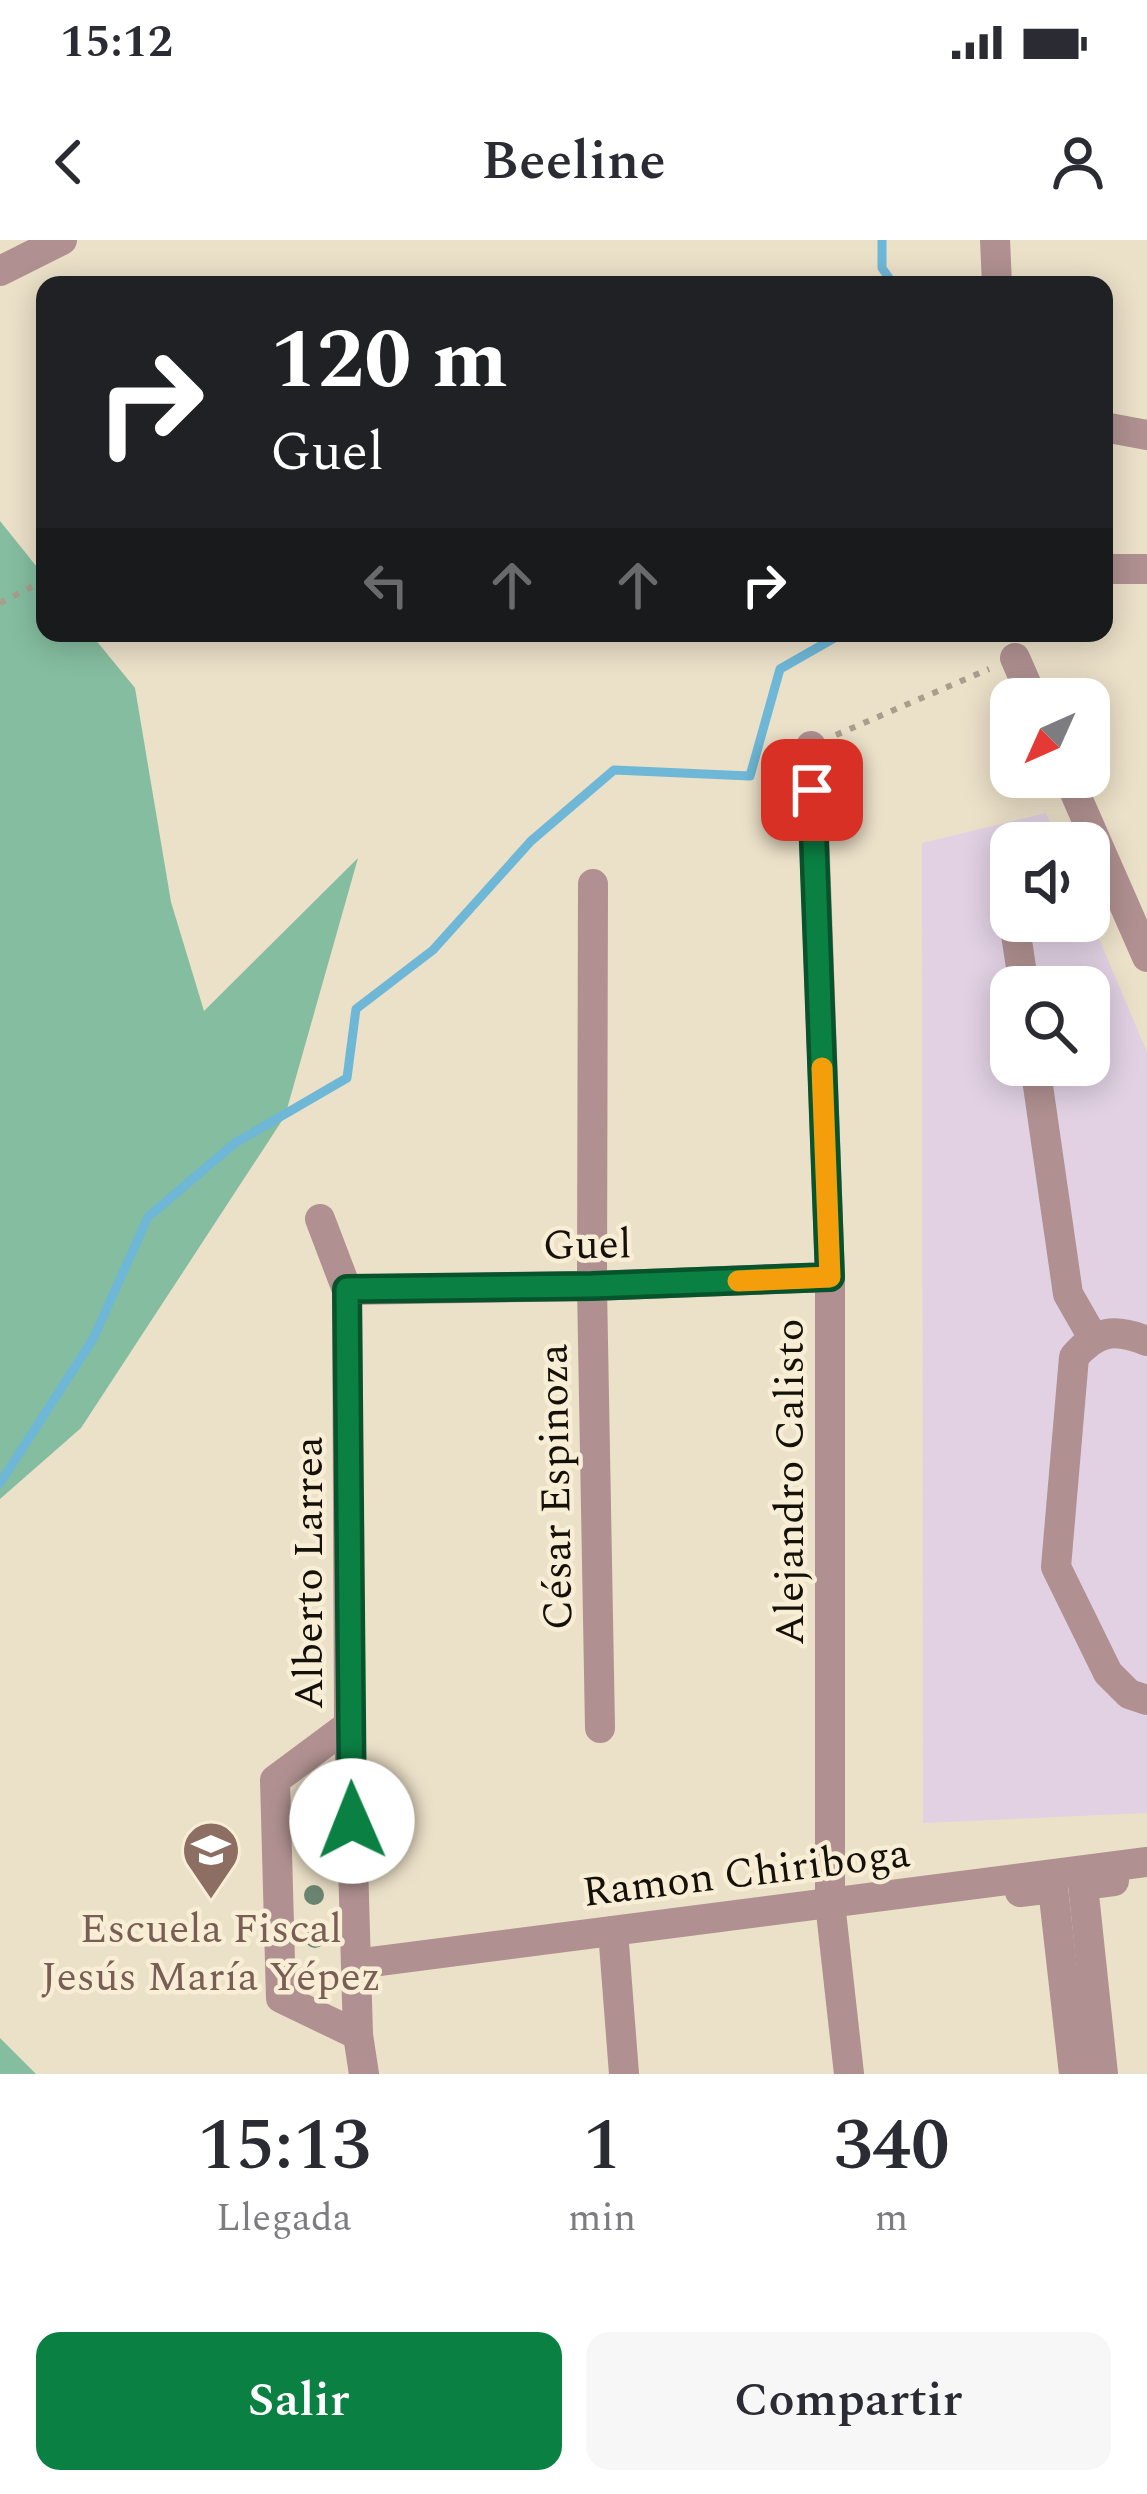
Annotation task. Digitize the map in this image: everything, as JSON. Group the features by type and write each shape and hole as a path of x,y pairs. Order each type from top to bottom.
{"street":[{"path":"0,271 62,240"},
{"path":"995,240 997,276"},
{"path":"1113,429 1147,435"},
{"path":"1113,569 1147,569"},
{"path":"1015,658 1024,678"},
{"name":"Alejandro Calisto","path":"811,746 830,1277 830,1903 849,2074"},
{"path":"1077,798 1147,957"},
{"name":"César Espinoza","path":"593,884 592,1286 600,1729"},
{"path":"1038,1086 1068,1294 1092,1336"},
{"name":"Alberto Larrea","path":"320,1219 347,1289 349,1725 358,2035 364,2074"},
{"name":"Guel","path":"347,1289 830,1277"},
{"path":"1147,1341 1121,1330 1092,1336 1074,1357 1056,1567 1108,1673 1129,1694 1147,1700"},
{"path":"349,1725 275,1780 281,1997 358,2035"},
{"name":"Ramon Chiriboga","path":"356,1964 1147,1862"},
{"path":"1068,1872 1089,2074"},
{"path":"1103,2074 1083,1885 1147,1876"},
{"path":"865,2074 847,1913 1053,1888 1074,2074"},
{"path":"613,1931 624,2074"}],"path":[{"path":"0,603 36,585"},
{"path":"811,746 1015,658"}],"shaded area":[{"path":"1046,813 1050,822 1009,822"},
{"path":"990,827 990,942 1100,942 1147,1052 1147,1813 923,1823 922,843"}],"green space":[{"path":"0,521 36,566 36,642 97,642 135,688 171,902 204,1011 358,858 285,1116 81,1428 0,1499"},
{"path":"0,2038 36,2074 0,2074"}],"waterway":[{"path":"882,240 882,268 888,276"},
{"path":"0,1483 93,1339 148,1217 235,1143 347,1078 356,1009 433,950 531,841 614,770 750,776 780,669 827,642"}],"slow traffic":[{"path":"738,1281 830,1277 822,1068"}],"place":[{"name":"Escuela Fiscal Jesús María Yépez","path":"211,1901"}],"route":[{"path":"352,1821 347,1289 830,1277 812,790"}]}
